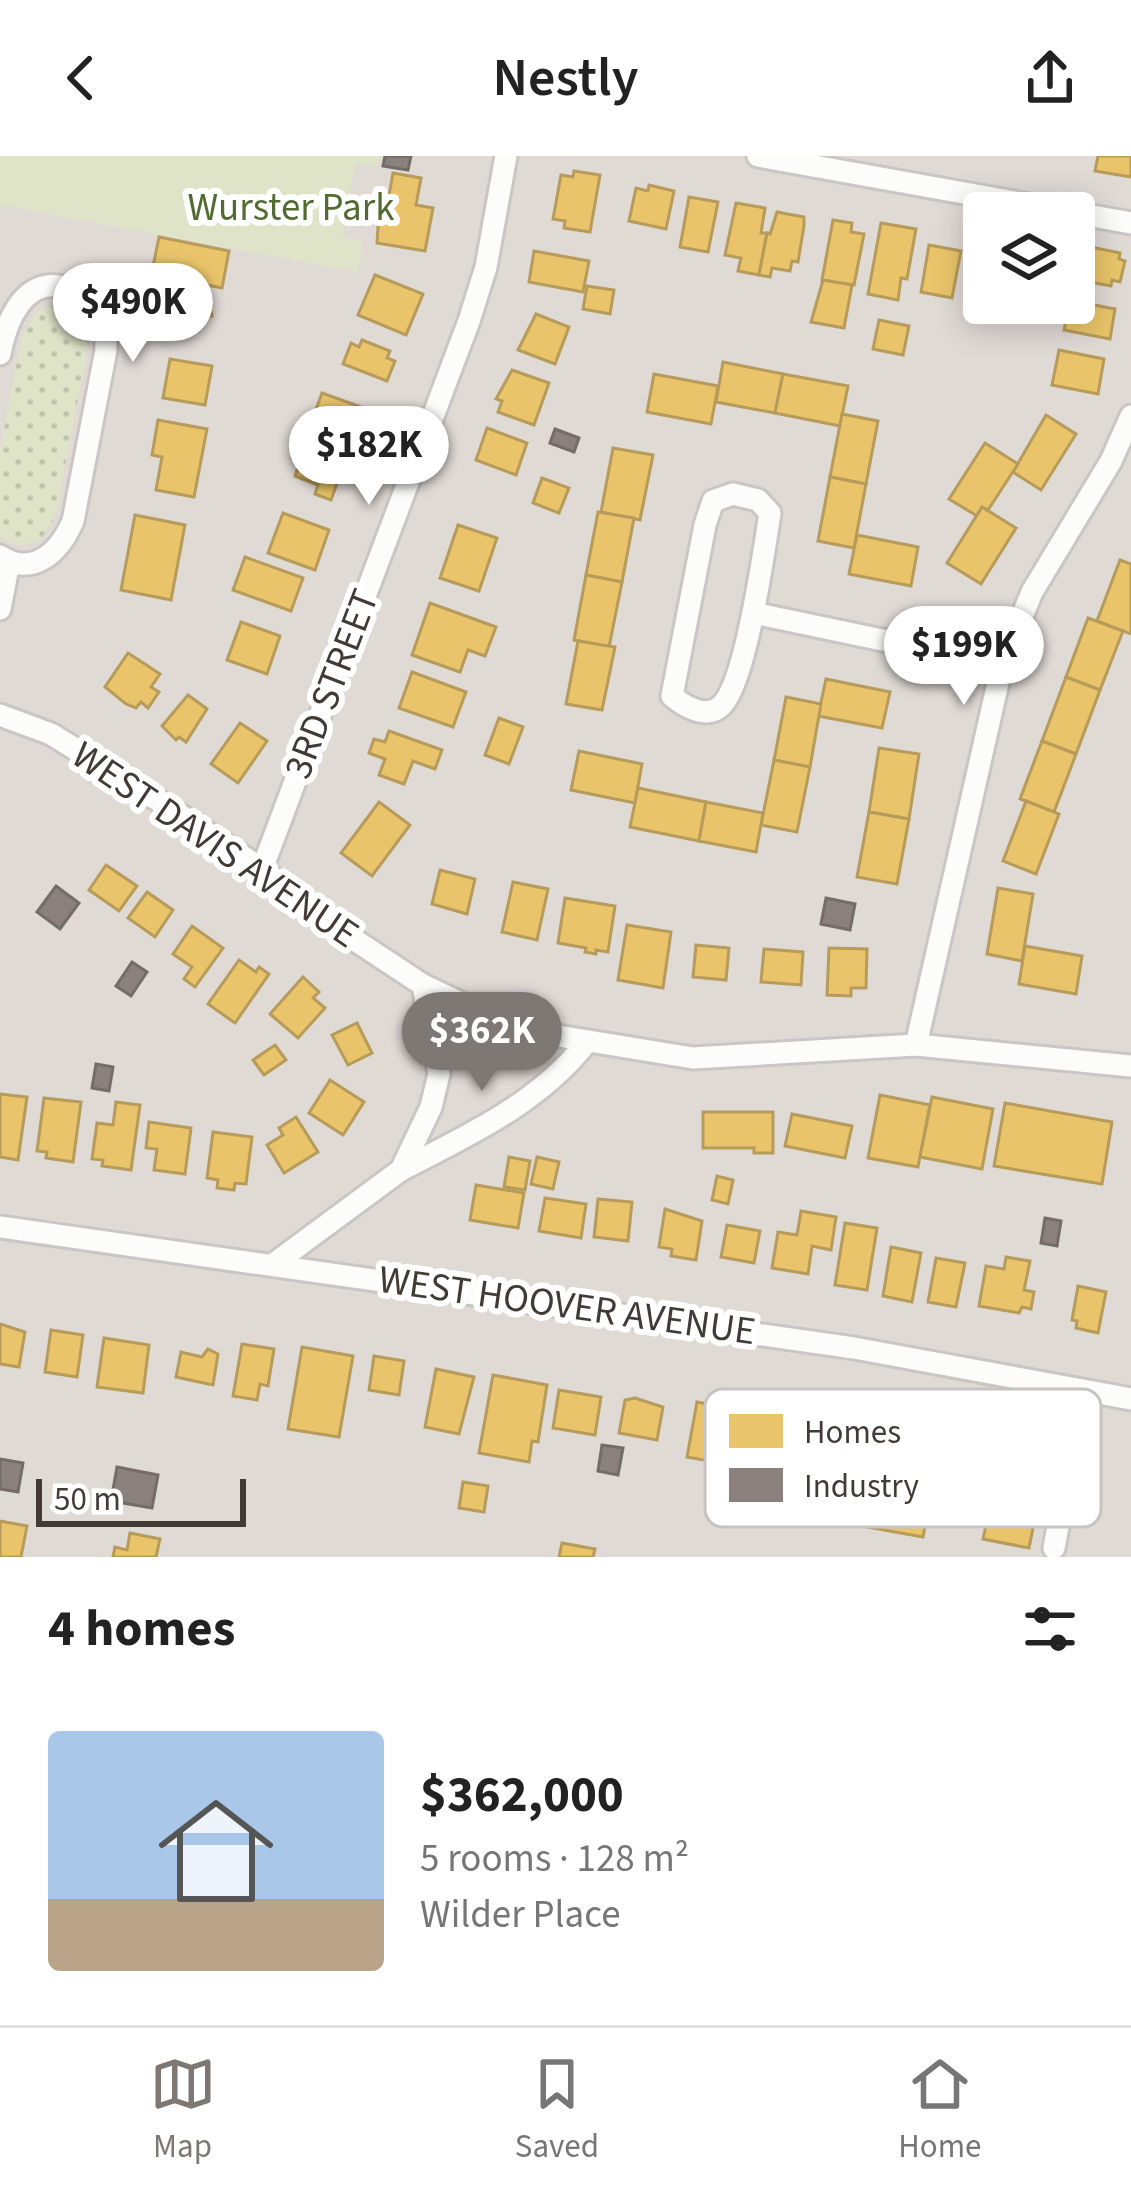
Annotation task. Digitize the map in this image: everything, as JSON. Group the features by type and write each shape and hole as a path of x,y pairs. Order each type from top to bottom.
{"street":[{"name":"3RD STREET","path":"262,869 469,322 486,267 506,156"},
{"path":"758,156 1131,223"},
{"path":"0,354 5,327 20,302 40,287 64,285 91,301 104,321 106,350 68,534 62,547 42,562 5,560 0,609"},
{"path":"916,1045 1003,665 1032,592 1111,461 1131,416"},
{"path":"733,494 758,500 770,513 753,613 725,704 710,712 686,708 672,696 705,525 712,501 733,494"},
{"path":"753,613 1003,665"},
{"name":"WEST DAVIS AVENUE","path":"0,715 51,734 262,869 329,923 423,985 515,1029 694,1058 916,1045 1131,1066"},
{"path":"401,1169 431,1107 439,1074 423,985"},
{"path":"275,1263 401,1169 483,1128 533,1094 566,1068 586,1043"},
{"name":"WEST HOOVER AVENUE","path":"0,1227 854,1348 1078,1389"},
{"name":"WEST HOOVER AVENUE","path":"1101,1394 1131,1400"},
{"path":"1054,1548 1058,1527"}],"shaded area":[{"path":"0,156 1131,156 1131,1557 0,1557"}],"green space":[{"name":"Wurster Park","path":"0,156 379,156 377,166 355,163 342,237 363,241 358,272 0,205"},
{"path":"54,306 79,316 89,342 55,517 40,541 16,545 0,537 0,451 22,336 37,312"}],"building: Homes":[{"path":"1098,156 1131,156 1131,177 1095,171"},
{"path":"574,171 600,175 590,232 564,228 565,221 553,219 561,175 573,177"},
{"path":"393,173 421,178 416,205 433,208 425,251 377,243 379,211 383,212 388,201"},
{"path":"649,185 674,191 666,229 629,221 636,188 648,191"},
{"path":"689,197 718,202 708,252 680,247"},
{"path":"736,203 765,208 761,233 767,233 759,275 738,271 741,258 725,255"},
{"path":"777,212 804,217 798,262 792,261 790,271 772,268 770,277 759,275 767,233"},
{"path":"833,220 852,223 851,232 864,234 854,285 822,280"},
{"path":"881,223 916,229 898,300 868,294"},
{"path":"159,237 229,251 222,288 206,285 212,316 176,322 168,280 151,276"},
{"path":"929,245 961,251 952,298 921,292"},
{"path":"1095,248 1120,253 1119,259 1125,261 1120,282 1112,280 1111,286 1095,283"},
{"path":"534,251 589,261 583,292 529,282"},
{"path":"375,275 423,294 406,335 358,315"},
{"path":"823,280 852,285 844,328 811,322"},
{"path":"587,286 614,290 610,314 583,309"},
{"path":"1095,305 1115,309 1110,339 1064,330 1065,324 1095,324"},
{"path":"536,314 569,327 555,364 518,350"},
{"path":"879,320 909,326 903,355 873,349"},
{"path":"362,340 390,351 387,358 395,361 387,381 343,364 351,343 359,347"},
{"path":"1059,350 1104,359 1098,394 1052,385"},
{"path":"170,359 212,366 205,405 163,398"},
{"path":"723,362 783,374 775,413 716,402"},
{"path":"512,370 549,383 534,425 498,412 502,401 496,399"},
{"path":"654,374 718,386 711,424 647,412"},
{"path":"783,374 848,386 840,426 775,413"},
{"path":"322,393 372,411 361,442 311,423"},
{"path":"842,414 878,421 866,484 830,477"},
{"path":"1046,415 1076,434 1041,490 1013,472"},
{"path":"158,420 207,429 194,497 156,490 162,457 152,455"},
{"path":"487,428 527,443 516,475 476,460"},
{"path":"297,443 345,461 331,500 315,494 318,485 295,476 300,461 292,458"},
{"path":"985,443 1018,464 988,510 982,507 977,516 949,499"},
{"path":"613,448 653,455 640,520 601,512"},
{"path":"830,477 866,484 854,548 818,541"},
{"path":"542,478 569,488 559,513 533,503"},
{"path":"982,507 1016,528 981,584 947,563"},
{"path":"598,512 634,518 622,582 586,575"},
{"path":"283,513 329,530 315,570 268,553"},
{"path":"135,515 185,525 171,600 121,590"},
{"path":"458,525 497,538 479,591 440,578"},
{"path":"857,535 918,547 911,586 849,574"},
{"path":"245,557 303,578 291,611 233,590"},
{"path":"1120,560 1131,564 1131,634 1097,621"},
{"path":"586,575 622,582 609,647 574,640"},
{"path":"430,603 496,627 485,656 468,650 460,672 412,655"},
{"path":"1088,618 1123,631 1100,690 1066,677"},
{"path":"241,622 280,636 267,674 227,660"},
{"path":"578,641 615,647 602,710 566,704"},
{"path":"128,653 160,674 151,687 159,692 148,708 141,702 136,708 126,704 105,687"},
{"path":"412,672 466,692 453,727 399,708"},
{"path":"1066,677 1100,690 1076,754 1042,741"},
{"path":"826,679 890,692 882,728 818,716"},
{"path":"188,695 207,709 186,742 176,740 162,726"},
{"path":"786,697 821,704 810,767 774,760"},
{"path":"499,718 523,727 509,764 485,755"},
{"path":"240,723 267,741 238,783 211,764"},
{"path":"389,731 442,750 435,769 413,761 404,784 379,775 385,759 369,753 374,739 385,742"},
{"path":"1042,741 1076,754 1054,812 1020,799"},
{"path":"879,748 919,754 909,819 869,812"},
{"path":"579,751 642,764 635,803 571,790"},
{"path":"774,760 810,767 797,832 761,825"},
{"path":"638,788 706,802 699,841 630,827"},
{"path":"1026,801 1059,814 1036,874 1003,861"},
{"path":"379,802 410,825 372,876 341,853"},
{"path":"706,802 763,813 756,852 699,841"},
{"path":"869,812 909,819 897,884 857,877"},
{"path":"106,865 137,886 119,911 89,890"},
{"path":"440,870 475,879 467,914 432,904"},
{"path":"513,882 548,889 537,940 502,932"},
{"path":"998,888 1033,894 1022,961 987,954"},
{"path":"147,892 173,910 155,937 128,918"},
{"path":"565,898 615,906 608,952 596,950 596,954 558,943"},
{"path":"627,925 671,932 663,988 618,980"},
{"path":"192,926 223,948 195,987 184,979 192,967 173,954"},
{"path":"696,945 729,948 726,980 693,977"},
{"path":"1025,946 1082,956 1076,994 1019,984"},
{"path":"829,948 867,949 866,988 851,988 851,996 827,995"},
{"path":"764,949 803,952 801,985 761,982"},
{"path":"239,960 256,972 259,967 269,974 235,1023 208,1004"},
{"path":"303,977 319,992 313,998 325,1008 298,1038 270,1014"},
{"path":"357,1023 372,1053 348,1065 332,1035"},
{"path":"275,1045 286,1060 264,1075 253,1060"},
{"path":"330,1080 364,1102 343,1135 309,1113"},
{"path":"0,1094 27,1097 18,1160 0,1157"},
{"path":"880,1095 930,1105 918,1167 868,1158"},
{"path":"932,1097 993,1109 982,1169 920,1157"},
{"path":"44,1098 81,1102 73,1162 46,1158 47,1152 37,1151"},
{"path":"116,1102 140,1105 131,1170 102,1166 103,1160 92,1159 97,1123 113,1125"},
{"path":"1005,1103 1112,1122 1102,1184 994,1166"},
{"path":"703,1112 773,1112 773,1153 754,1153 754,1148 703,1148"},
{"path":"792,1114 852,1126 845,1158 785,1146"},
{"path":"296,1117 318,1152 284,1173 267,1145 283,1135 279,1128"},
{"path":"149,1122 191,1128 185,1174 154,1170 157,1149 146,1148"},
{"path":"213,1132 252,1137 246,1184 235,1183 234,1190 217,1188 218,1180 207,1178"},
{"path":"509,1157 530,1161 525,1190 504,1187"},
{"path":"537,1157 559,1162 553,1189 531,1184"},
{"path":"717,1176 733,1180 728,1204 712,1200"},
{"path":"476,1185 524,1193 518,1228 470,1220"},
{"path":"545,1198 586,1204 581,1238 539,1231"},
{"path":"598,1199 632,1202 628,1241 594,1237"},
{"path":"665,1209 702,1221 696,1260 671,1256 672,1249 659,1247"},
{"path":"801,1211 836,1217 831,1250 812,1246 808,1274 772,1268 778,1232 797,1235"},
{"path":"845,1223 877,1228 867,1290 835,1285"},
{"path":"727,1225 760,1231 754,1263 721,1257"},
{"path":"891,1247 921,1253 912,1302 883,1296"},
{"path":"1006,1257 1030,1261 1024,1290 1034,1292 1031,1309 1022,1307 1019,1313 979,1306 986,1266 1004,1269"},
{"path":"936,1258 965,1263 956,1307 928,1302"},
{"path":"1078,1286 1106,1292 1098,1333 1076,1328 1077,1321 1072,1320"},
{"path":"0,1324 25,1332 19,1367 0,1364"},
{"path":"51,1330 83,1335 77,1377 45,1372"},
{"path":"104,1338 149,1345 143,1393 97,1387"},
{"path":"242,1344 274,1349 268,1386 260,1384 257,1400 233,1396"},
{"path":"302,1347 353,1356 339,1437 288,1429"},
{"path":"208,1349 218,1354 213,1385 176,1377 181,1352 202,1357"},
{"path":"374,1356 404,1361 399,1395 369,1390"},
{"path":"436,1369 474,1377 459,1434 425,1427"},
{"path":"493,1375 547,1385 538,1442 532,1441 529,1462 479,1453"},
{"path":"559,1390 601,1397 595,1435 553,1428"},
{"path":"635,1398 663,1407 657,1440 619,1433 625,1400"},
{"path":"697,1402 705,1403 705,1460 687,1457"},
{"path":"463,1482 488,1486 484,1512 459,1508"},
{"path":"0,1521 27,1526 21,1557 0,1557"},
{"path":"867,1527 925,1527 923,1537"},
{"path":"986,1527 1033,1527 1029,1548 983,1539"},
{"path":"130,1533 160,1539 156,1557 113,1557 115,1547 127,1550"},
{"path":"562,1543 595,1549 593,1557 559,1557"}],"building: Industry":[{"path":"385,156 411,156 408,170 383,166"},
{"path":"555,429 579,438 574,452 550,443"},
{"path":"56,886 79,903 60,929 37,912"},
{"path":"826,898 855,904 850,930 821,924"},
{"path":"132,962 147,972 131,996 116,986"},
{"path":"96,1064 113,1067 109,1091 92,1088"},
{"path":"1045,1218 1061,1221 1057,1246 1041,1243"},
{"path":"602,1445 623,1448 618,1475 598,1471"},
{"path":"0,1459 23,1463 18,1492 0,1489"},
{"path":"117,1467 158,1475 152,1508 111,1501"}]}
